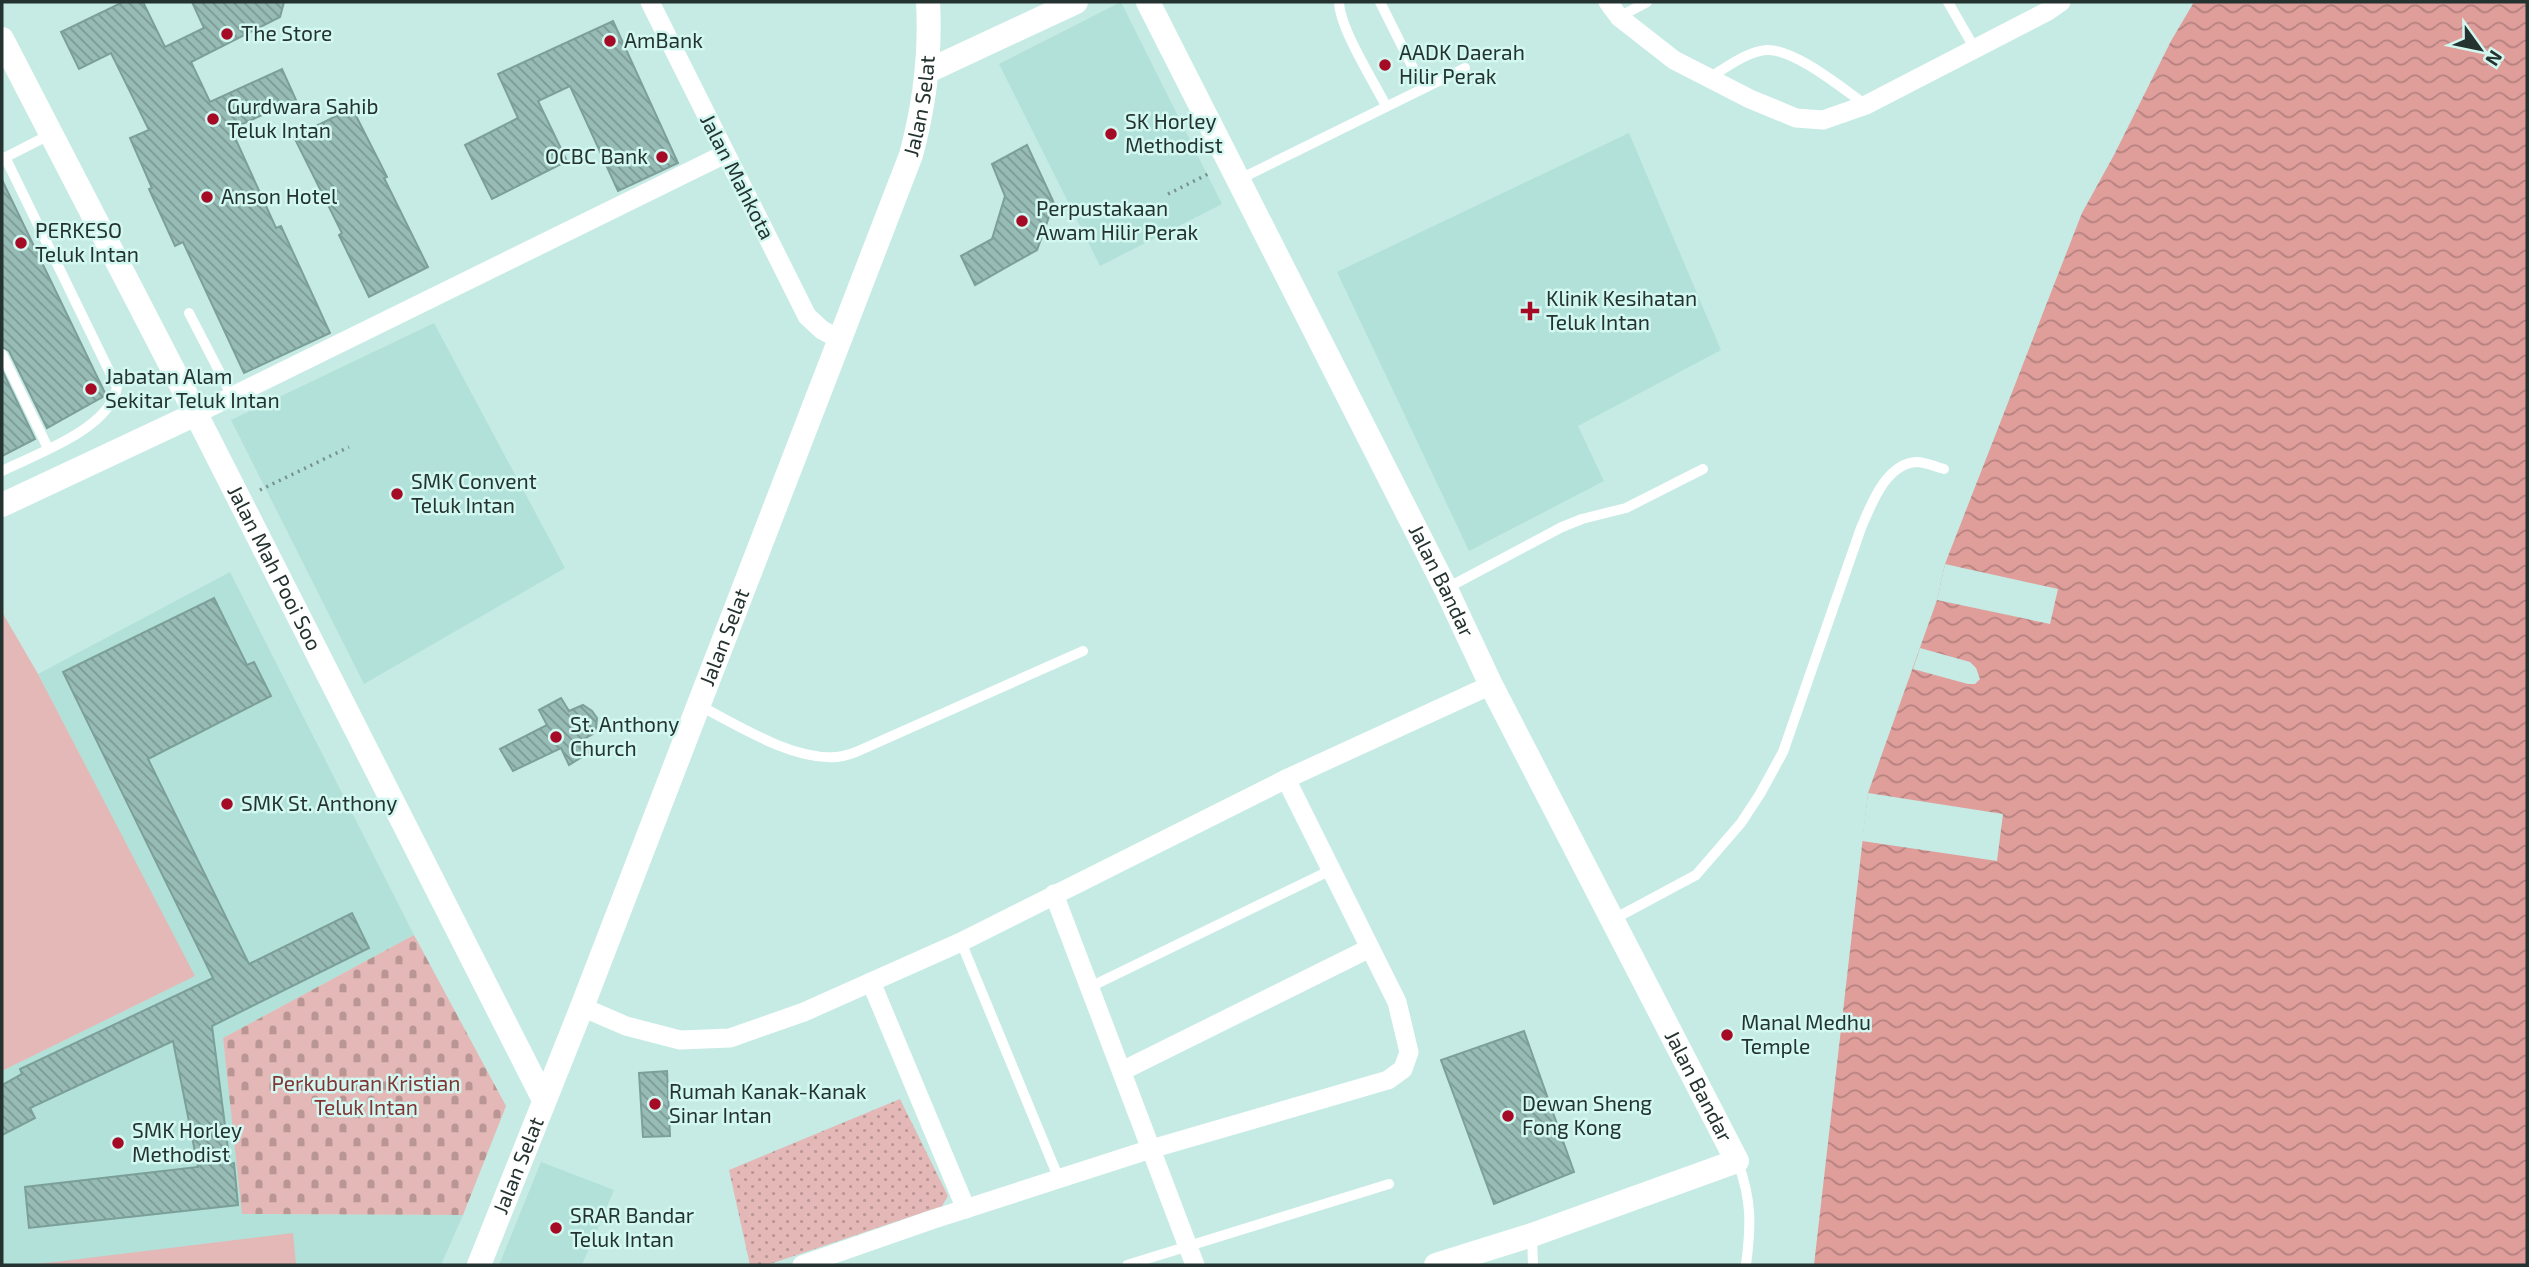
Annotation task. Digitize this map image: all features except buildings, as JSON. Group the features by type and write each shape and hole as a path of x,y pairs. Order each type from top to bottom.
{"street":[{"name":"Jalan Mahkota","path":"650,2 807,316 822,330 839,339"},
{"name":"Jalan Selat","path":"479,1265 582,1007 911,155 923,111 928,71 928,2"},
{"path":"928,71 1076,2"},
{"name":"Jalan Bandar","path":"1148,2 1446,589 1491,685 1737,1161"},
{"path":"1614,9 1674,60 1707,78 1796,118 1824,120 1866,105 2061,2"},
{"name":"Jalan Mah Pooi Soo","path":"2,39 240,500 544,1100"},
{"path":"2,505 196,414 725,154"},
{"path":"582,1007 625,1026 680,1040 730,1038 804,1012 961,942 1286,779 1491,685"},
{"path":"802,1265 1151,1149 1388,1080 1403,1069 1409,1052 1397,1002 1286,779"},
{"path":"1054,894 1195,1265"},
{"path":"1122,1071 1370,948"},
{"path":"871,982 966,1209"},
{"path":"1436,1265 1737,1161"}],"lane":[{"path":"1339,2 1347,30 1386,106"},
{"path":"1380,2 1423,88"},
{"path":"1614,9 1647,2"},
{"path":"1948,2 1975,49"},
{"path":"1707,78 1750,55 1766,50 1783,52 1866,105"},
{"path":"1236,171 1386,106 1465,68"},
{"path":"2,471 70,437 108,410 116,397 117,387 3,158 51,134"},
{"path":"189,313 232,396"},
{"path":"2,354 48,448"},
{"path":"1613,919 1696,875 1741,822 1783,752 1861,528 1877,493 1897,468 1917,462 1944,469"},
{"path":"1446,589 1562,527 1626,508 1703,469"},
{"path":"699,706 792,751 818,757 838,757 856,752 1083,651"},
{"path":"1090,988 1331,870"},
{"path":"961,942 1059,1179"},
{"path":"1737,1161 1748,1188 1750,1214 1746,1265"},
{"path":"1127,1265 1389,1184"},
{"path":"1532,1234 1533,1265"}],"path":[{"path":"1168,194 1236,171"},
{"path":"240,500 349,447"}],"shaded area":[{"name":"SK Horley Methodist","path":"1121,2 1222,204 1100,266 999,64"},
{"name":"Klinik Kesihatan Teluk Intan","path":"1629,133 1721,350 1578,426 1604,481 1469,551 1337,272"},
{"name":"SMK Convent Teluk Intan","path":"434,323 565,568 364,684 231,420"},
{"path":"230,572 414,935 223,1038 243,1214 463,1215 441,1265 2,1265 2,1071 194,976 38,674"},
{"name":"SRAR Bandar Teluk Intan","path":"541,1162 614,1190 582,1265 499,1265"}],"green space":[{"path":"2,612 38,674 195,976 2,1071"},
{"name":"Perkuburan Kristian Teluk Intan","path":"414,935 506,1106 463,1215 242,1214 223,1038"},
{"path":"900,1099 948,1196 942,1206 767,1265 750,1265 729,1170"},
{"path":"293,1233 296,1265 30,1265"}],"water":[{"path":"2194,2 2527,2 2527,1265 1814,1265 1868,793 1937,600 1945,564 2082,213"}],"pier":[{"path":"1945,564 2058,589 2050,624 1937,600"},
{"path":"1920,648 1970,662 1976,668 1980,679 1975,684 1968,684 1913,669"},
{"path":"1868,793 2003,814 1997,861 1862,841"}],"place":[{"name":"The Store","path":"227,34"},
{"name":"AmBank","path":"610,41"},
{"name":"AADK Daerah Hilir Perak","path":"1385,65"},
{"name":"Gurdwara Sahib Teluk Intan","path":"213,119"},
{"name":"SK Horley Methodist","path":"1111,134"},
{"name":"OCBC Bank","path":"662,157"},
{"name":"Anson Hotel","path":"207,197"},
{"name":"Perpustakaan Awam Hilir Perak","path":"1022,221"},
{"name":"PERKESO Teluk Intan","path":"21,243"},
{"name":"Klinik Kesihatan Teluk Intan","path":"1530,311"},
{"name":"Jabatan Alam Sekitar Teluk Intan","path":"91,389"},
{"name":"SMK Convent Teluk Intan","path":"397,494"},
{"name":"St. Anthony Church","path":"556,737"},
{"name":"SMK St. Anthony","path":"227,804"},
{"name":"Manal Medhu Temple","path":"1727,1035"},
{"name":"Rumah Kanak-Kanak Sinar Intan","path":"655,1104"},
{"name":"Dewan Sheng Fong Kong","path":"1508,1116"},
{"name":"SMK Horley Methodist","path":"118,1143"},
{"name":"SRAR Bandar Teluk Intan","path":"556,1228"}]}
